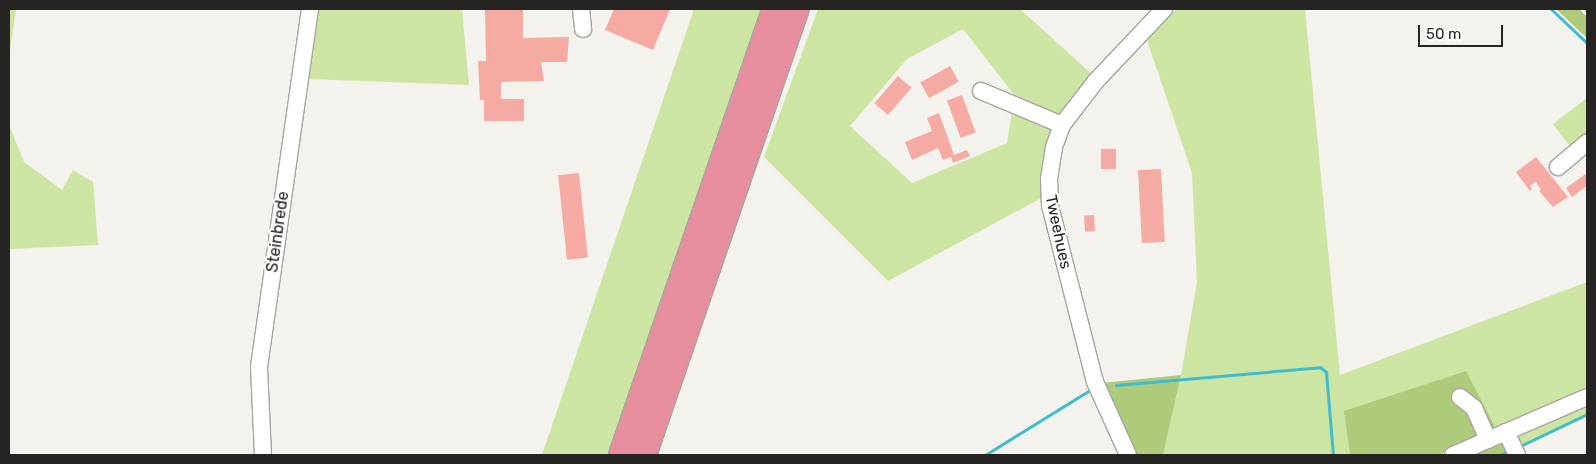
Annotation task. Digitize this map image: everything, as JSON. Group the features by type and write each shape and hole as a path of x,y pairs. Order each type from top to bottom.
{"highway":[{"path":"621,455 775,9"},
{"path":"644,455 797,9"}],"street":[{"name":"Steinbrede","path":"263,455 259,367 310,9"},
{"path":"581,9 583,29"},
{"name":"Tweehues","path":"1128,455 1095,382 1050,206 1049,179 1051,161 1062,124 1091,86 1164,9"},
{"path":"981,91 1062,124"},
{"path":"1558,167 1587,143"},
{"path":"1460,397 1474,408 1488,440"},
{"path":"1453,455 1587,397"},
{"path":"1506,432 1517,455"}],"green space":[{"path":"9,9 16,9 9,57"},
{"path":"319,9 462,9 469,85 309,79"},
{"path":"694,9 767,9 640,363 610,455 542,455"},
{"path":"818,9 1020,9 1096,78 1060,119 1020,102 963,29 907,59 850,126 912,183 1007,143 1012,111 1055,130 1045,196 888,281 764,157"},
{"path":"1177,9 1305,9 1340,375 1587,282 1587,387 1496,429 1345,411 1350,455 1163,455 1181,375 1197,282 1192,173 1147,40"},
{"path":"1556,9 1579,9 1587,17 1587,38"},
{"path":"1587,98 1587,139 1572,149 1553,124"},
{"path":"9,125 24,162 62,190 73,170 93,182 98,245 9,249"},
{"path":"1466,371 1496,429 1439,455 1350,455 1344,411"},
{"path":"1181,375 1163,455 1133,455 1102,383"},
{"path":"1587,399 1587,417 1517,448 1517,437 1523,429"},
{"path":"1495,442 1504,442 1510,455 1467,455"}],"building":[{"path":"485,9 523,9 523,38 569,37 567,62 541,62 544,81 501,82 501,99 524,99 524,121 484,121 484,100 480,100 478,61 486,61"},
{"path":"614,9 670,9 653,50 605,30"},
{"path":"950,66 959,82 929,98 920,82"},
{"path":"898,76 912,88 888,115 874,103"},
{"path":"962,95 976,133 961,138 947,100"},
{"path":"939,113 954,155 967,150 970,156 953,163 951,157 943,160 938,148 912,160 905,142 932,131 927,118"},
{"path":"1101,149 1116,149 1116,169 1101,169"},
{"path":"1536,157 1568,197 1553,207 1539,191 1541,190 1536,182 1530,186 1532,189 1530,191 1516,172"},
{"path":"1161,169 1165,242 1142,243 1138,170"},
{"path":"579,173 588,258 567,260 558,175"},
{"path":"1587,173 1587,186 1572,197 1566,188"},
{"path":"1094,215 1095,231 1085,232 1084,216"}],"waterway":[{"path":"1551,9 1587,43"},
{"path":"1116,385 1320,367 1326,372 1333,455"},
{"path":"985,455 1090,390"},
{"path":"1520,446 1587,414"},
{"path":"1499,455 1510,451"}]}
